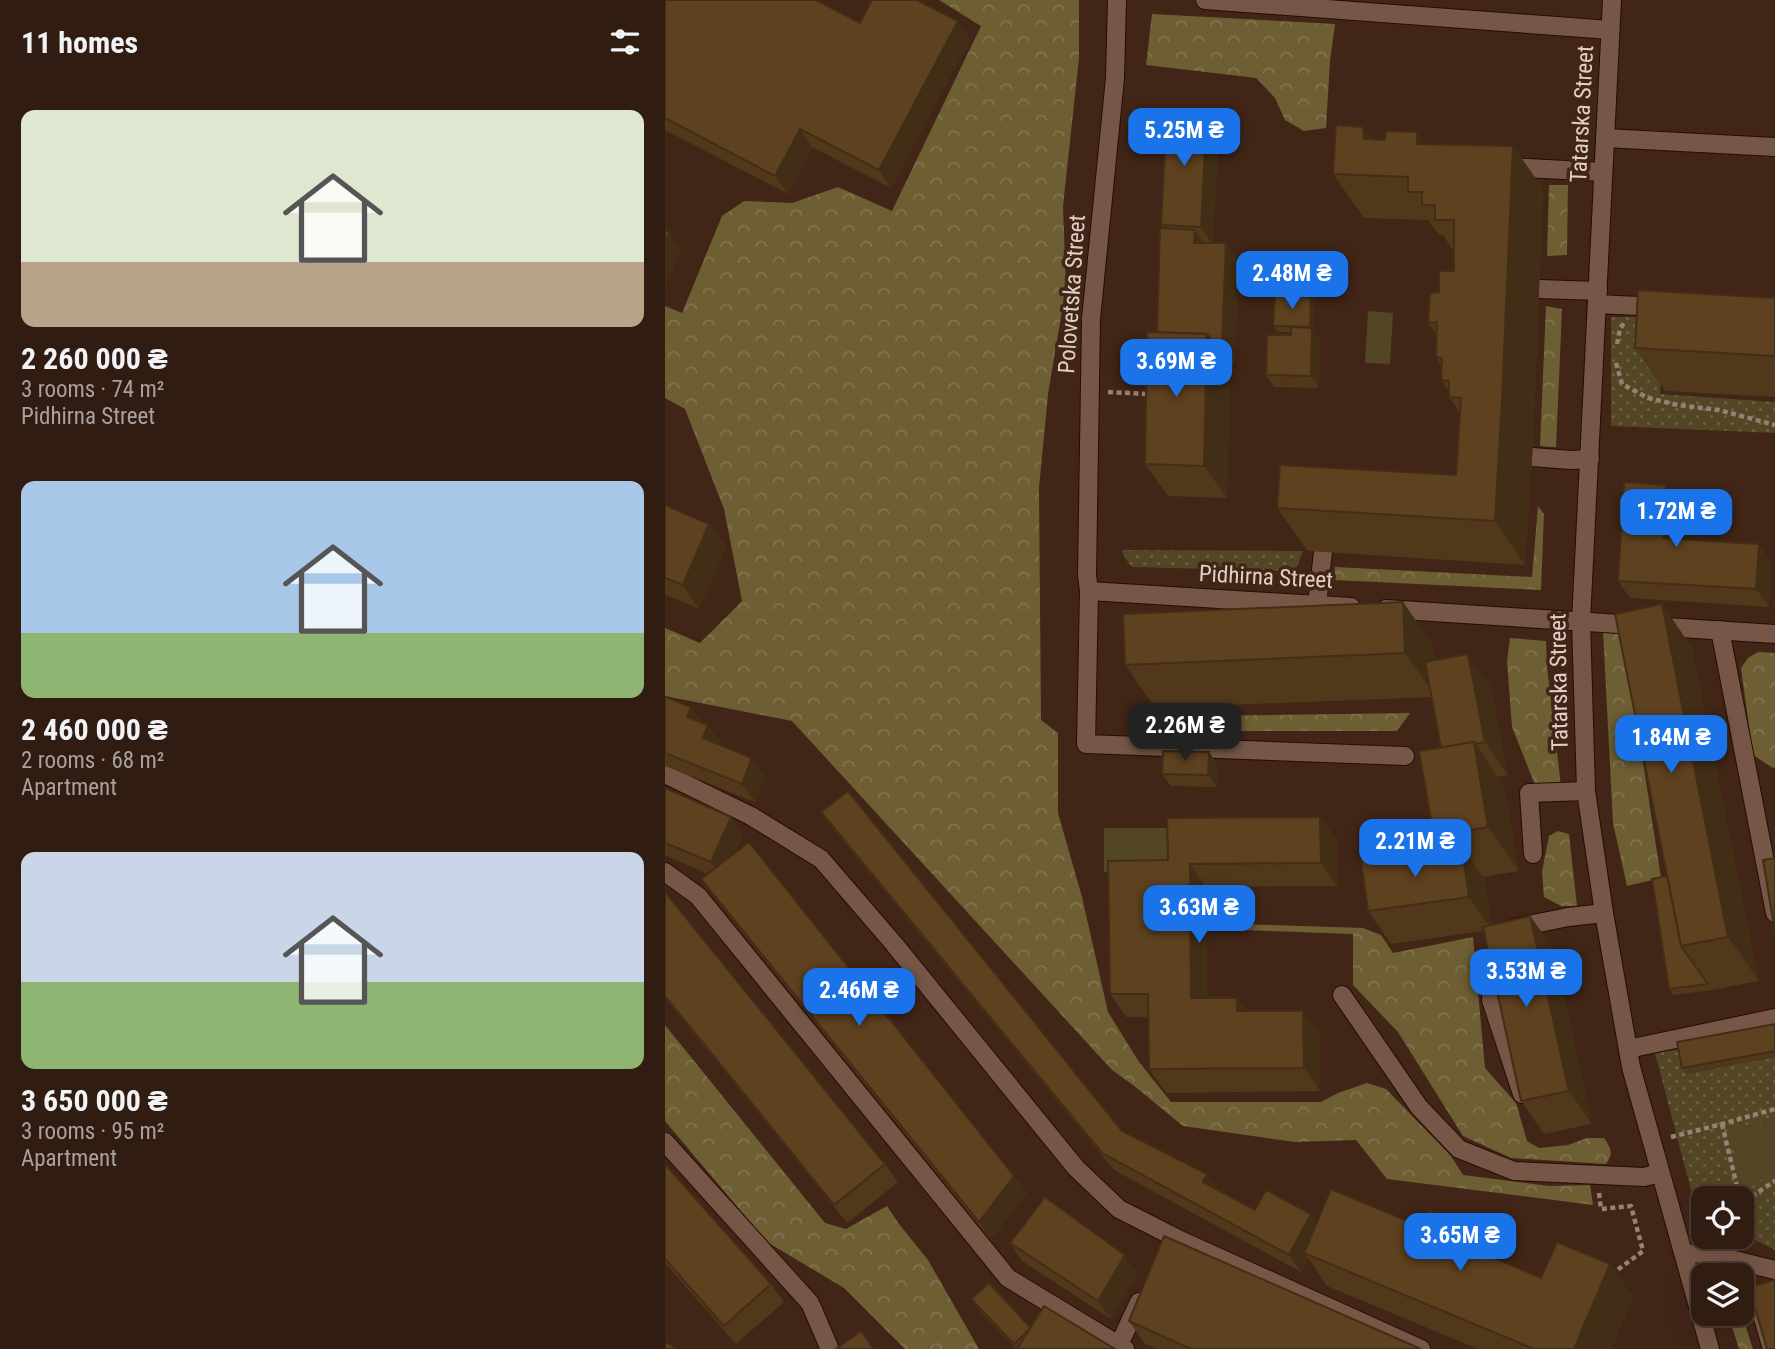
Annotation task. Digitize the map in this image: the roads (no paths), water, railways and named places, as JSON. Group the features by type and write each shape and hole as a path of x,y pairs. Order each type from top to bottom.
{"street":[{"name":"Polovetska Street","path":"1117,0 1115,78 1091,319 1086,744 1405,756"},
{"path":"1205,0 1610,30"},
{"name":"Tatarska Street","path":"1612,0 1581,621 1586,791 1631,1067 1710,1349"},
{"path":"1605,138 1775,147"},
{"path":"1496,167 1603,172"},
{"path":"1539,289 1677,308"},
{"path":"1532,457 1590,459"},
{"path":"1317,605 1323,552"},
{"name":"Pidhirna Street","path":"1089,591 1775,634"},
{"path":"1720,630 1766,821 1775,913"},
{"path":"665,774 751,816 821,859 894,944 1076,1168 1119,1209 1168,1241 1421,1349"},
{"path":"1533,854 1529,793 1586,791"},
{"path":"665,872 698,896 1008,1278 1122,1347 1148,1284"},
{"path":"1524,1102 1491,1000 1495,954 1509,929 1604,913"},
{"path":"1342,995 1419,1107 1459,1149 1514,1171 1644,1177 1660,1173"},
{"path":"1628,1049 1775,1018"},
{"path":"665,1142 810,1303 828,1349"},
{"path":"1706,1253 1716,1263"},
{"path":"1684,1254 1706,1253 1775,1270"},
{"path":"1767,1306 1772,1349"}]}
